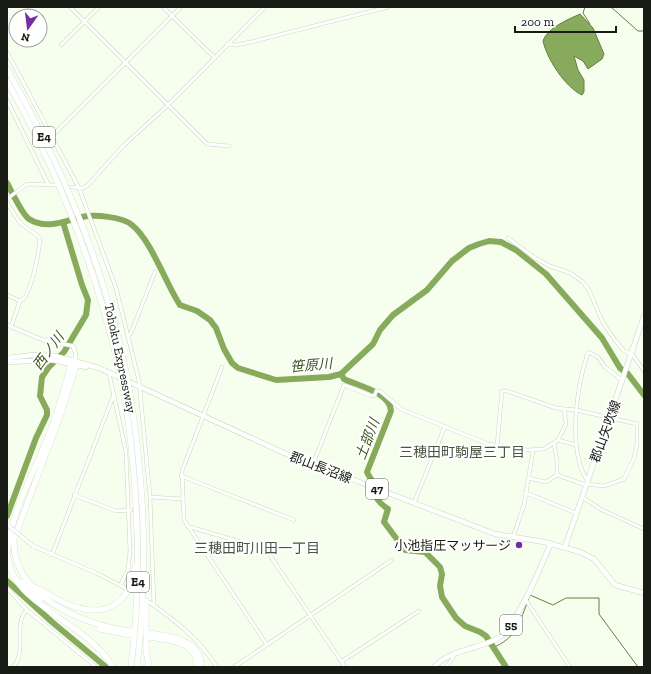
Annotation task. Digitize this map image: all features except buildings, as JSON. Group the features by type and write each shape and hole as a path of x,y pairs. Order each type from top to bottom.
{"highway":[{"name":"Tohoku Expressway","path":"7,69 48,145 76,207 89,241 112,312 127,376 142,482 144,541 143,605 137,667"},
{"name":"Tohoku Expressway","path":"7,80 43,148 68,204 81,238 106,312 123,386 132,444 137,496 137,597 131,667"},
{"path":"8,559 22,582 55,609 92,626 131,633 99,625 77,617 50,601 34,587 16,562 14,539 62,412 74,363"},
{"path":"74,363 13,526 8,548 8,559 12,574 23,589 97,647 113,667"},
{"path":"34,587 65,603 84,609 106,609 119,602 129,591 134,576 137,496"},
{"path":"144,541 146,646 149,667"},
{"path":"197,667 195,656 186,646 174,641 148,635 175,637 185,641 194,647 198,654 201,667"}],"main road":[{"name":"郡山矢吹線","path":"565,547 644,316"},
{"name":"郡山長沼線","path":"7,358 33,355 54,358 109,373 203,417 313,464 414,503 496,534 513,538 551,543 591,557 610,581 617,586 644,593"},
{"name":"郡山長沼線","path":"7,362 54,358"},
{"name":"55","path":"434,667 440,660 454,653 500,637 511,625 525,600 551,543"}],"street":[{"path":"70,7 207,144 229,146"},
{"path":"61,45 99,7"},
{"path":"163,7 214,57"},
{"path":"52,136 181,7"},
{"path":"227,44 244,43 388,7"},
{"path":"71,187 79,188 88,185 123,146 168,105 262,8"},
{"path":"7,52 79,188 116,288 140,388 150,497 149,510 154,606"},
{"path":"7,100 48,184"},
{"path":"7,200 29,183 55,185"},
{"path":"7,203 20,223 40,239 34,275 25,298 20,301 12,327"},
{"path":"508,238 535,258 550,266 570,273 583,282 589,290 603,323 624,351 631,354 644,371"},
{"path":"128,336 131,333 155,272"},
{"path":"7,295 20,301"},
{"path":"7,325 43,340 73,346 76,355 74,363"},
{"path":"586,483 576,445 576,410 578,389 588,352 598,357 605,367 623,380"},
{"path":"222,367 181,476 183,516 187,526 267,645"},
{"path":"109,373 126,446 129,510 129,566 125,580 121,584"},
{"path":"313,464 343,386 353,387 372,396 380,391 388,396 398,408 497,446 533,451 544,449 558,440 566,424 564,410"},
{"path":"497,446 502,391 564,410 576,410 637,424 637,444 634,458 628,474 622,481 600,486 557,475 546,482 528,478"},
{"path":"52,555 114,394"},
{"path":"414,503 445,426"},
{"path":"558,440 576,445"},
{"path":"554,442 557,461 557,475"},
{"path":"513,538 524,505 533,451"},
{"path":"181,476 294,520"},
{"path":"526,493 576,513"},
{"path":"74,496 116,511 129,510"},
{"path":"150,497 183,499"},
{"path":"582,497 602,510 644,529"},
{"path":"8,525 33,546 121,584 127,589"},
{"path":"187,526 266,551 271,555 345,667"},
{"path":"234,667 310,616 332,599 392,560"},
{"path":"7,588 26,610 96,667"},
{"path":"525,600 570,667"},
{"path":"149,602 187,630 202,645 217,667"},
{"path":"14,667 19,659 21,618 26,610"},
{"path":"342,661 419,611"},
{"path":"446,667 453,658 454,653"}],"shaded area":[{"path":"580,14 593,28 604,54 602,59 588,69 583,61 574,56 578,70 584,80 584,92 582,95 569,86 563,79 548,56 543,41 545,36 554,28"}],"waterway":[{"path":"585,7 583,13 590,24"},
{"path":"611,7 638,31 644,31"},
{"name":"笹原川","path":"7,183 23,213 35,222 42,224 56,224 82,217 94,216 115,218 128,222 132,225 146,241 180,305 197,311 210,320 216,328 224,349 232,363 238,368 276,380 329,377 341,374 373,344 380,330 393,315 427,290 452,261 469,248 489,241 501,242 516,250 546,274 602,338 620,368 628,374 644,395"},
{"name":"西ノ川","path":"7,516 36,438 47,415 47,410 40,396 42,377 48,368 64,352 86,315 88,300 63,222"},
{"name":"土部川","path":"341,374 344,379 379,394 389,404 391,411 367,472 372,481 376,496 383,506 388,509 384,522 405,550 425,552 440,567 442,574 440,586 442,597 456,618 465,626 486,636 506,667"},
{"name":"西ノ川","path":"7,581 52,622 106,667"},
{"path":"528,600 530,595 553,605 566,598 599,598 599,614 638,667"},
{"path":"492,648 511,636 518,625 527,603"}],"place":[{"name":"小池指圧マッサージ","path":"519,545"}],"district":[{"name":"三穂田町駒屋三丁目","path":"462,452"},
{"name":"三穂田町川田一丁目","path":"257,548"}]}
